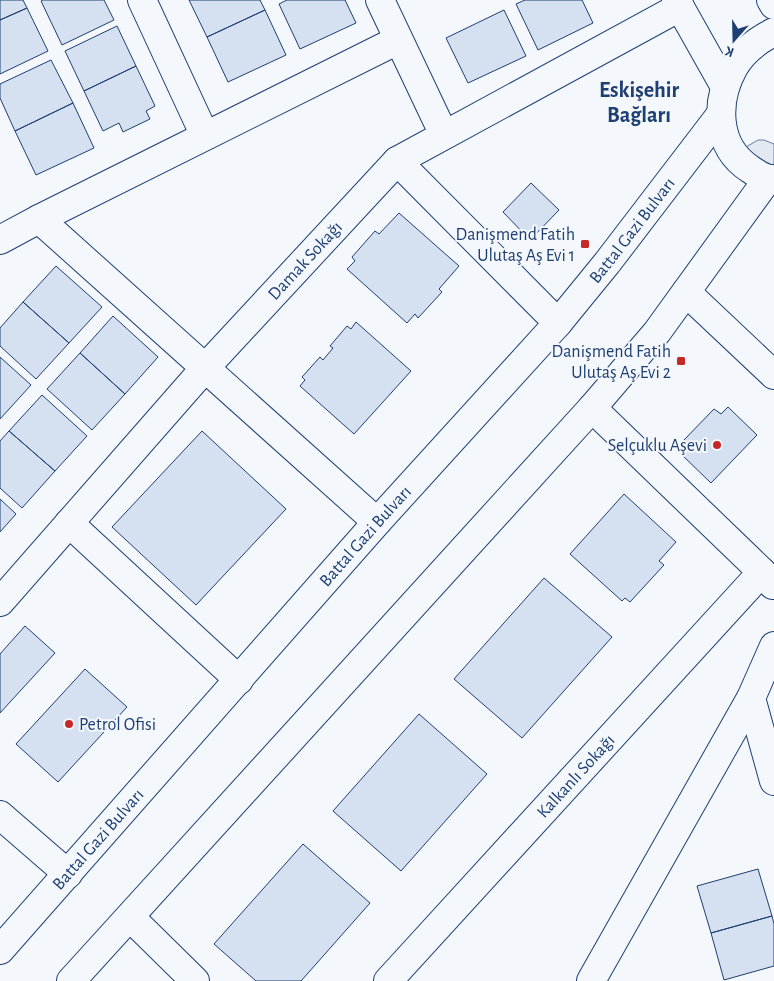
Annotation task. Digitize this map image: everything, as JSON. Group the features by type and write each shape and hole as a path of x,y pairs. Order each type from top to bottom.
{"street":[{"path":"142,0 206,136"},
{"path":"380,0 444,135"},
{"path":"771,0 774,5"},
{"path":"678,3 725,87"},
{"name":"Damak Sokağı","path":"0,602 205,368 397,161 678,3"},
{"path":"71,981 592,408 656,332 770,180 741,163 727,146 721,124 721,114 725,87 734,66 750,47 774,32"},
{"path":"0,240 398,40"},
{"name":"Battal Gazi Bulvarı","path":"0,950 377,522 558,323 607,263 721,114"},
{"path":"397,161 558,323"},
{"path":"39,219 377,522"},
{"path":"686,292 774,375"},
{"path":"592,408 768,579"},
{"path":"69,523 238,680"},
{"name":"Kalkanlı Sokağı","path":"388,981 768,579"},
{"path":"601,975 751,698 774,646"},
{"path":"751,698 773,775"},
{"path":"0,816 68,874"},
{"path":"130,917 196,981"}],"shaded area":[{"path":"758,140 774,144 774,179 740,159 746,147"}],"building":[{"path":"0,0 23,0 27,8 0,20"},
{"path":"104,0 114,20 62,45 41,1"},
{"path":"189,0 260,0 265,10 207,37"},
{"path":"287,0 345,0 356,23 300,49 279,4"},
{"path":"525,0 582,0 593,23 538,50 516,4"},
{"path":"27,8 48,51 0,74 0,20"},
{"path":"265,10 286,55 228,82 207,37"},
{"path":"504,10 526,56 468,83 446,38"},
{"path":"117,26 136,66 84,91 65,51"},
{"path":"51,60 73,103 15,131 0,98 0,84"},
{"path":"136,66 155,106 146,111 150,119 123,132 119,123 103,131 84,91"},
{"path":"73,103 94,148 36,175 15,131"},
{"path":"531,183 559,210 530,240 503,212"},
{"path":"399,213 459,266 439,289 442,292 418,318 415,314 407,323 347,269 355,261 352,257 375,231 379,234"},
{"path":"56,266 102,307 69,343 23,302"},
{"path":"23,302 69,343 36,379 0,346 0,328"},
{"path":"113,316 158,357 125,394 80,353"},
{"path":"356,322 411,371 354,434 300,386 305,380 302,377 320,357 323,360 333,348 330,346 347,326 351,329"},
{"path":"80,353 125,394 92,430 47,389"},
{"path":"0,357 31,385 0,419"},
{"path":"42,395 87,436 55,471 9,431"},
{"name":"Selçuklu Aşevi","path":"728,407 757,435 711,483 682,455 689,448 682,442 714,409 721,414"},
{"path":"9,431 55,471 22,508 0,488 0,441"},
{"path":"202,431 286,509 196,605 112,527"},
{"path":"624,494 676,542 659,561 664,565 630,602 625,598 622,601 570,554"},
{"path":"0,499 16,514 0,532"},
{"path":"544,578 612,637 522,738 454,679"},
{"path":"25,626 55,653 0,713 0,654"},
{"path":"85,669 127,707 58,782 16,744"},
{"path":"419,714 487,774 401,871 333,811"},
{"path":"303,844 370,903 301,981 256,981 214,944"},
{"path":"758,869 772,916 711,933 697,886"},
{"path":"772,916 774,924 774,966 724,980 711,933"}],"place":[{"name":"Danişmend Fatih Ulutaş Aş Evi 1","path":"585,244"},
{"name":"Danişmend Fatih Ulutaş Aş Evi 2","path":"681,361"},
{"name":"Selçuklu Aşevi","path":"717,445"},
{"name":"Petrol Ofisi","path":"69,724"}],"district":[{"name":"Eskişehir Bağları","path":"639,102"}]}
